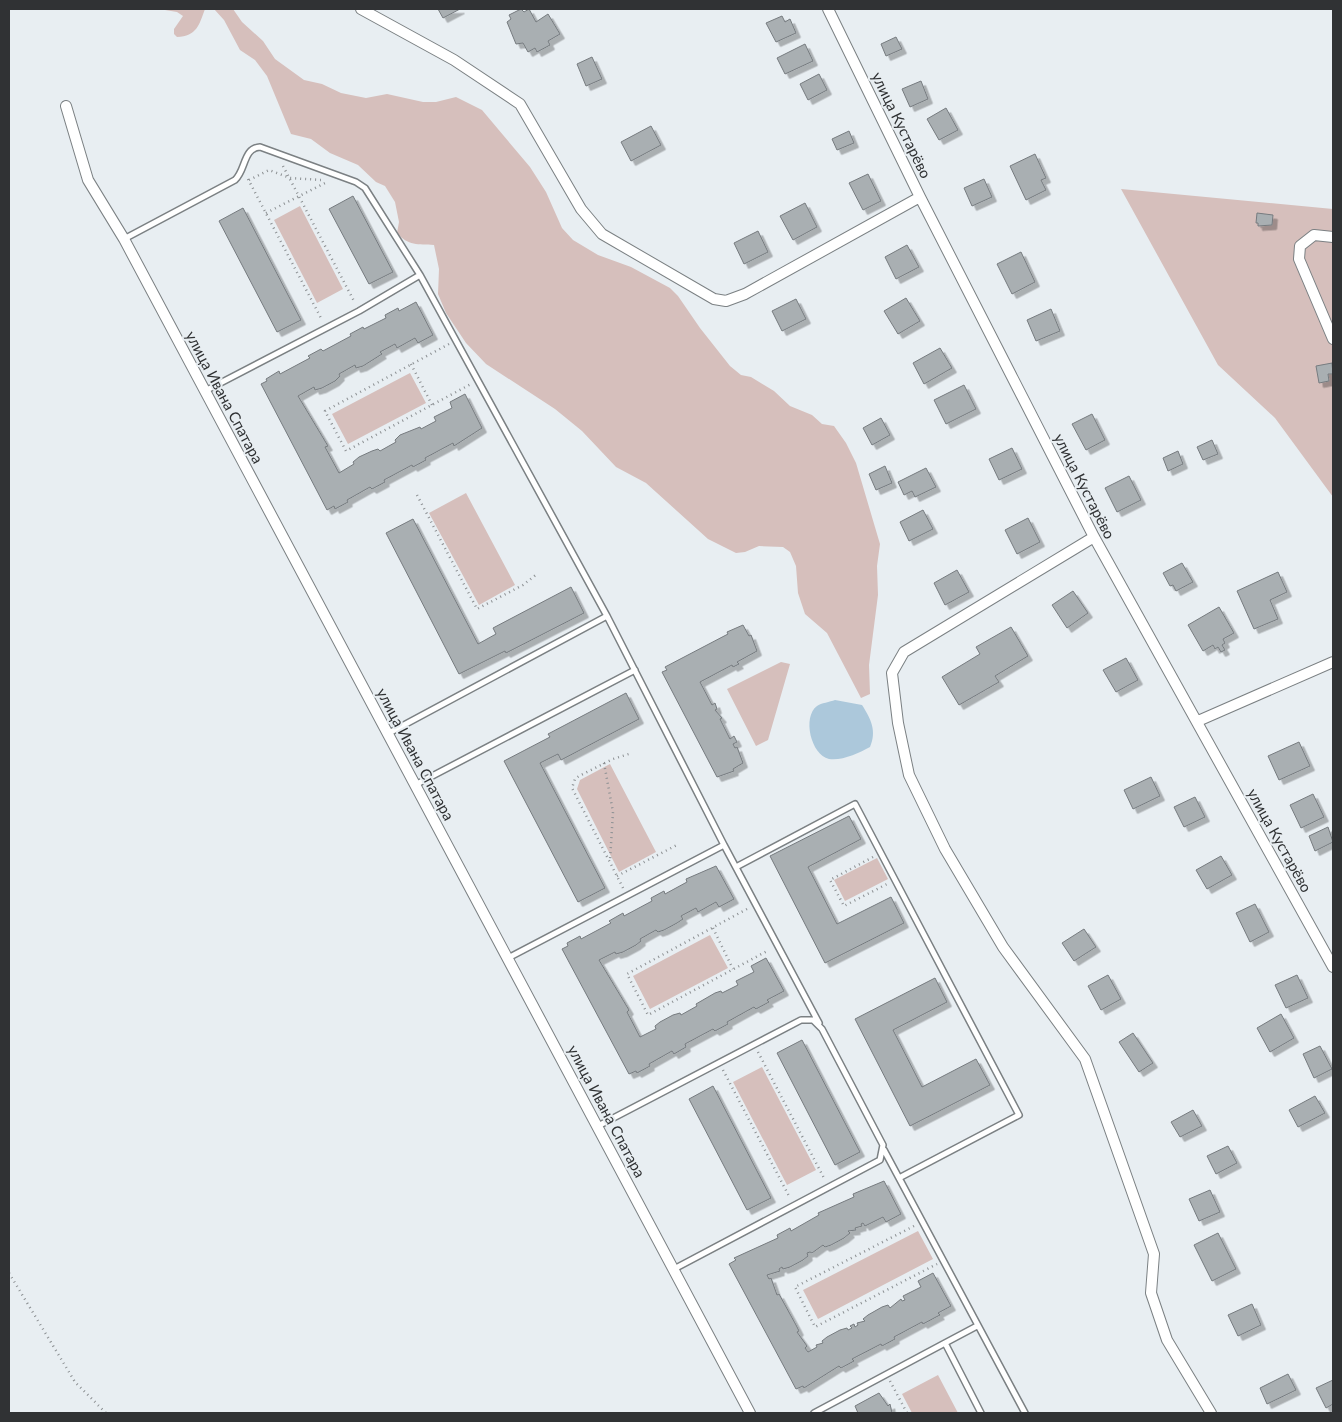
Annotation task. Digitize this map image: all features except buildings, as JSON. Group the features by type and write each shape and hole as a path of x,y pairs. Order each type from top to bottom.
{"street":[{"path":"361,9 454,60 520,104 581,209 602,234 714,299 726,301 745,294 920,197"},
{"name":"улица Кустарёво","path":"828,9 920,197 1094,537 1333,967"},
{"name":"улица Ивана Спатара","path":"66,106 88,180 124,239 750,1413"},
{"path":"1333,237 1314,235 1300,246 1299,259 1333,339"},
{"path":"1094,537 904,652 892,673 898,723 909,775 946,850 1004,947 1085,1059 1154,1254 1151,1293 1167,1340 1211,1413"},
{"path":"1198,722 1333,662"}],"lane":[{"path":"124,239 231,183 238,178 249,151 254,148 260,147 343,178 361,185 369,192 420,275 607,616 898,1178 1025,1413"},
{"path":"205,391 359,311 420,275"},
{"path":"389,733 607,616"},
{"path":"415,784 635,670"},
{"path":"736,868 855,804 1019,1116 898,1178"},
{"path":"508,958 724,845"},
{"path":"598,1126 801,1020 813,1020 819,1024"},
{"path":"674,1268 876,1164 883,1156 884,1150"},
{"path":"814,1413 977,1326"},
{"path":"944,1343 981,1413"}],"path":[{"path":"277,153 359,311"},
{"path":"243,168 326,328"},
{"path":"266,213 299,194 331,180 343,178"},
{"path":"455,340 326,410 346,451 477,381"},
{"path":"411,364 432,405"},
{"path":"417,495 477,609 522,585 537,574"},
{"path":"627,896 572,788 579,776 604,763 632,753"},
{"path":"604,763 613,812 610,862"},
{"path":"617,876 677,845"},
{"path":"880,853 830,880 844,906 894,880"},
{"path":"756,904 627,974 648,1015 777,945"},
{"path":"713,928 733,969"},
{"path":"754,1044 829,1188"},
{"path":"719,1062 794,1206"},
{"path":"922,1222 794,1287 815,1327 942,1261"},
{"path":"9,1273 76,1382 106,1413"},
{"path":"886,1374 907,1413"}],"shaded area":[{"path":"159,9 205,9 199,25 193,32 177,37 174,34 174,29 183,16 177,12"},
{"path":"214,9 233,9 242,22 263,41 275,59 304,80 322,84 341,93 366,98 387,94 423,102 436,102 456,97 482,110 530,167 546,192 562,228 573,240 598,255 631,267 670,288 730,366 741,375 751,377 774,391 790,406 812,415 822,424 834,426 846,443 856,463 880,544 877,566 878,595 869,665 870,694 861,698 827,633 805,614 798,593 796,566 790,552 783,547 759,546 745,552 736,553 708,539 646,483 616,467 582,431 555,409 486,364 466,343 446,313 438,294 439,269 434,245 409,242 397,233 399,222 395,202 385,186 376,182 358,165 330,153 311,139 291,134 267,76 255,60 240,50 224,20"},
{"path":"1121,189 1333,209 1333,497 1275,418 1218,365"},
{"path":"300,206 343,289 317,303 274,220"},
{"path":"410,373 426,403 348,444 332,414"},
{"path":"466,493 515,585 479,605 429,513"},
{"path":"781,662 790,664 768,740 756,746 727,689"},
{"path":"610,764 656,852 619,872 577,789 580,780"},
{"path":"877,858 888,879 845,901 834,880"},
{"path":"710,935 728,968 650,1009 633,976"},
{"path":"762,1067 816,1170 787,1185 733,1082"},
{"path":"918,1231 933,1259 818,1319 803,1290"},
{"path":"938,1375 958,1413 912,1413 902,1394"}],"water":[{"path":"835,700 862,705 870,720 873,736 870,747 861,752 839,759 829,759 817,751 809,727 812,711 821,704"}]}
